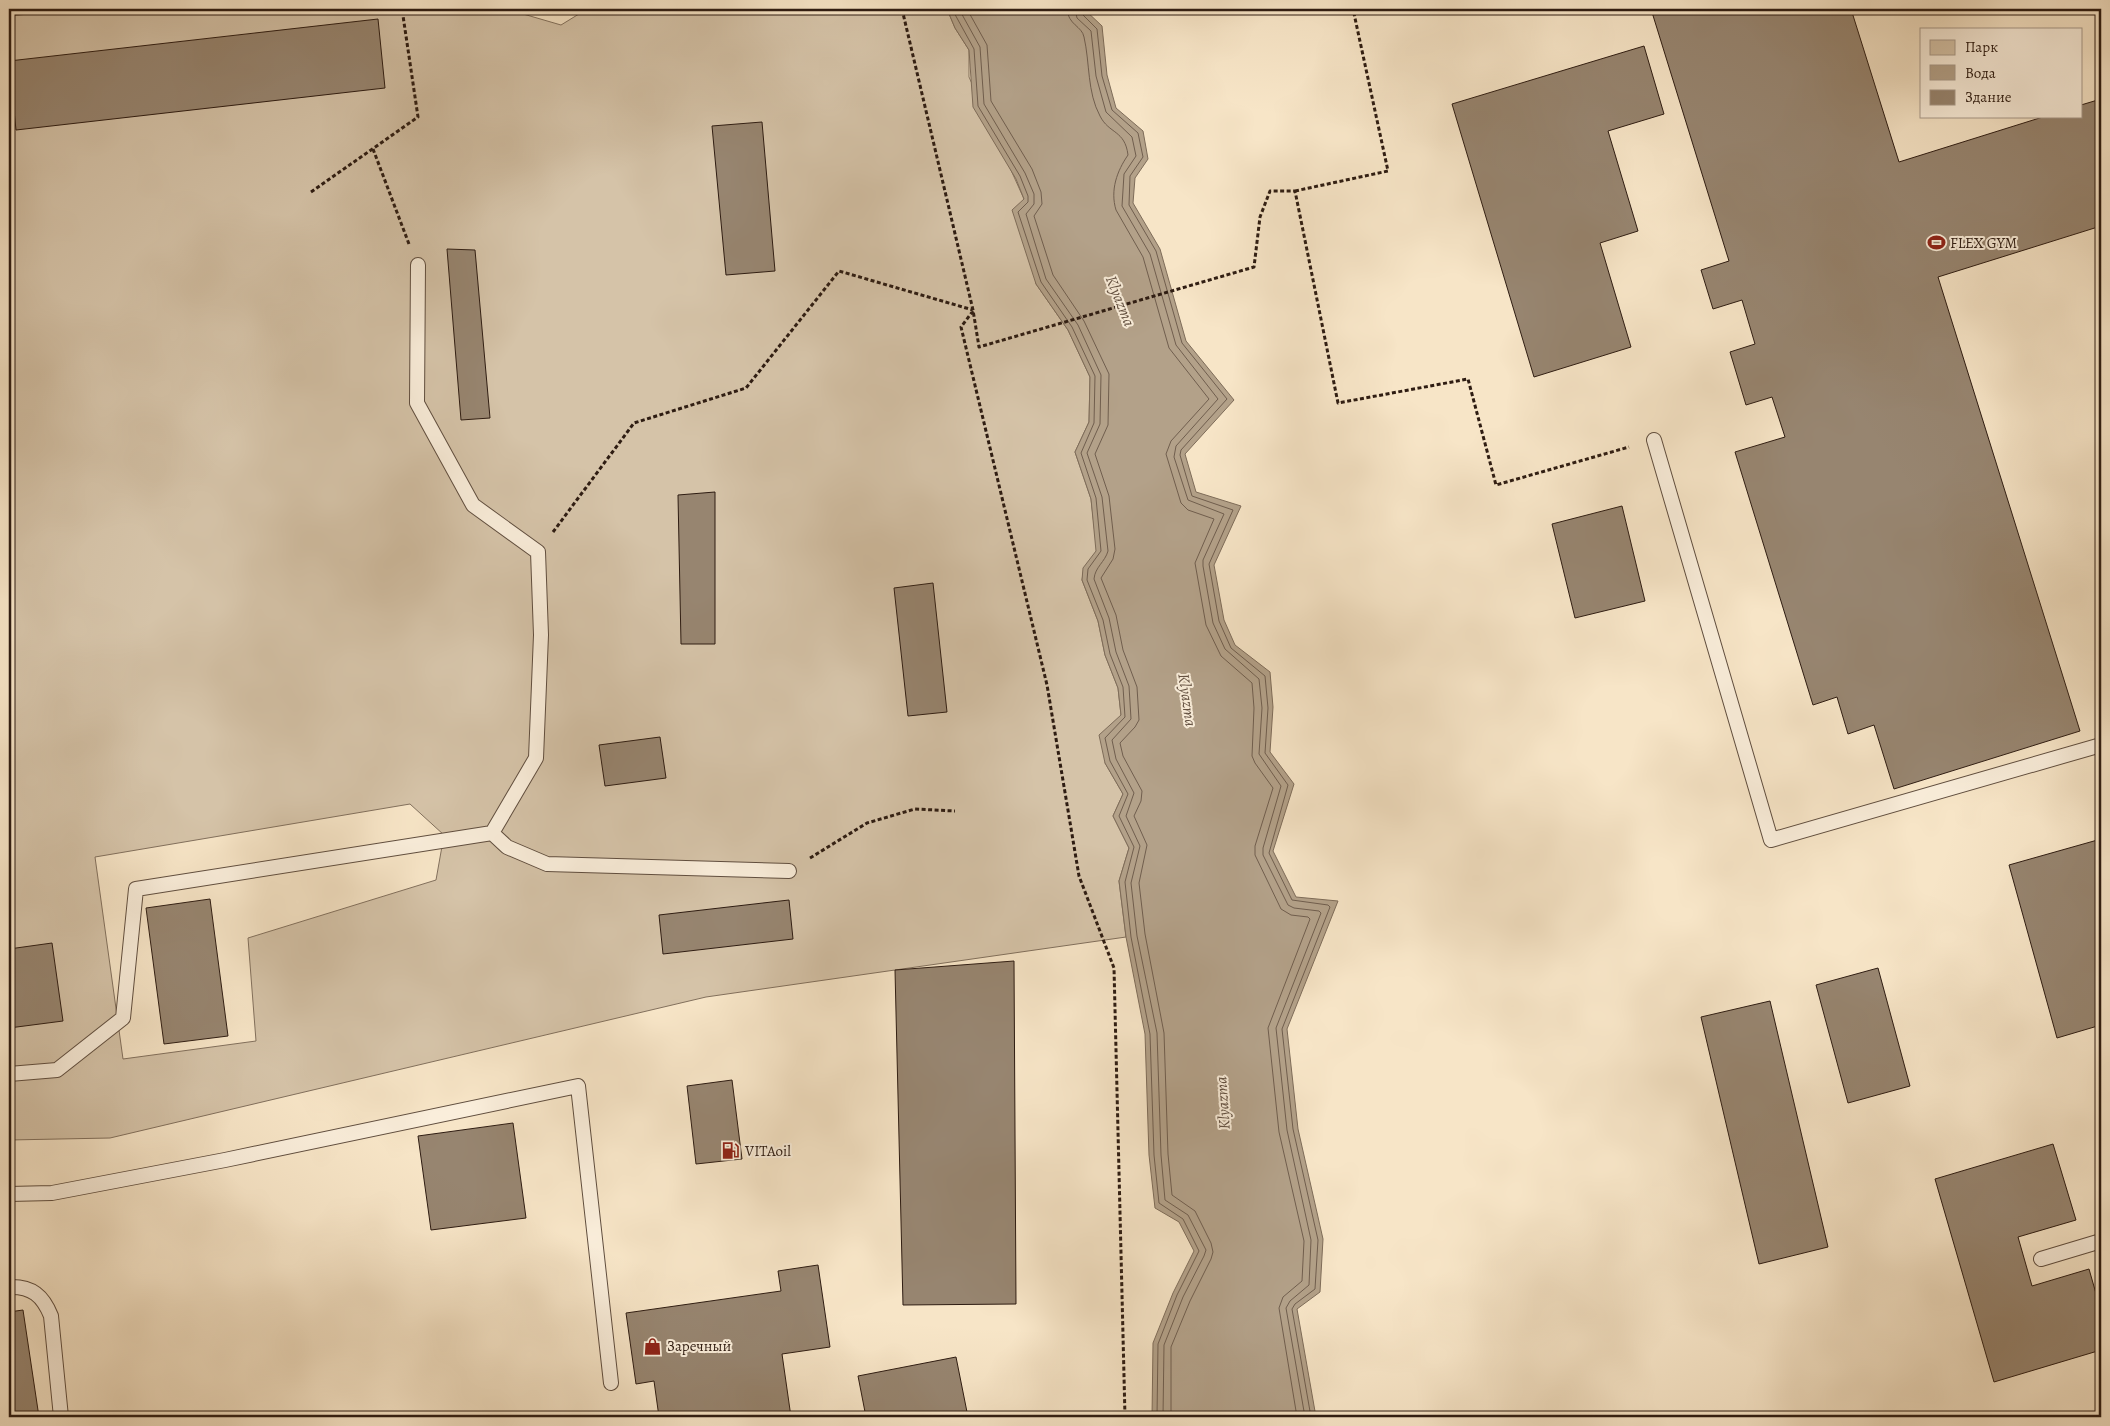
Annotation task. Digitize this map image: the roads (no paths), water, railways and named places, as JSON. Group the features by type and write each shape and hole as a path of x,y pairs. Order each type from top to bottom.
{"lane":[{"path":"418,265 417,403 473,505 538,552 541,635 536,758 492,833"},
{"path":"1654,440 1771,840 2101,745"},
{"path":"492,833 507,847 547,864 789,871"},
{"path":"9,1074 57,1070 123,1018 136,889 492,833"},
{"path":"9,1194 52,1193 225,1160 578,1086 611,1383"},
{"path":"2041,1259 2101,1241"},
{"path":"9,1287 31,1290 45,1302 51,1316 61,1417"}],"water":[{"name":"Klyazma","path":"947,9 1084,9 1102,26 1107,75 1116,108 1143,131 1148,159 1135,178 1133,203 1160,249 1186,341 1234,400 1185,454 1196,492 1241,506 1214,565 1224,620 1235,645 1270,672 1273,707 1270,752 1294,784 1273,851 1296,897 1338,901 1287,1029 1298,1129 1323,1239 1320,1292 1297,1309 1316,1417 1152,1417 1153,1343 1173,1293 1194,1251 1179,1222 1155,1208 1149,1155 1145,1034 1126,937 1119,881 1129,848 1113,816 1123,794 1105,763 1099,735 1121,715 1118,688 1105,655 1098,621 1082,580 1083,568 1096,551 1091,499 1075,452 1089,422 1090,377 1068,330 1036,284 1012,210 1024,199 1016,179 973,107 969,50 955,28"}],"place":[{"name":"FLEX GYM","path":"1936,243"},
{"name":"VITAoil","path":"731,1151"},
{"name":"Заречный","path":"653,1346"}]}
